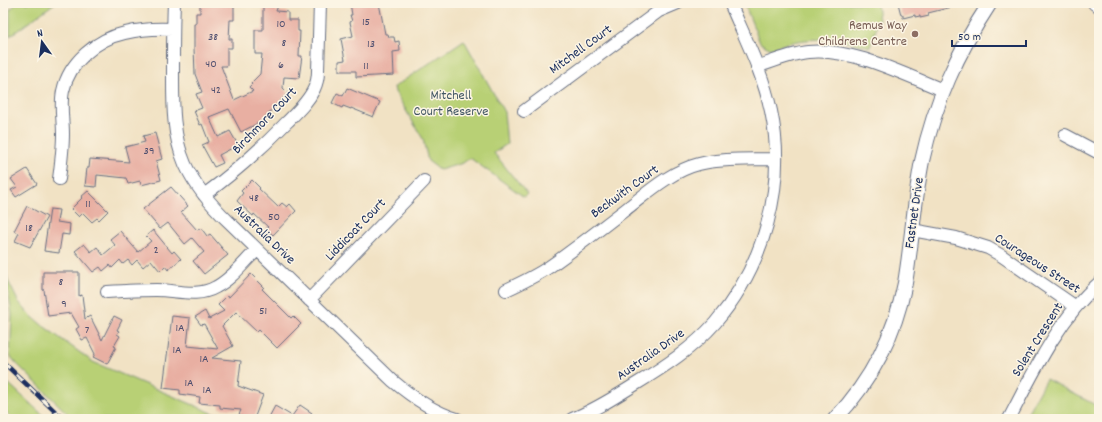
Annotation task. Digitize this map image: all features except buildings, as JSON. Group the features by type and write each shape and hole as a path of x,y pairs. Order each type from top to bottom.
{"street":[{"name":"Australia Drive","path":"174,3 173,103 177,139 185,163 204,195 257,250 400,387 428,406 457,419"},
{"name":"Birchmore Court","path":"204,195 228,178 256,153 310,96 317,80 318,71 320,3"},
{"name":"Mitchell Court","path":"524,111 659,11 678,3"},
{"name":"Australia Drive","path":"572,419 602,405 670,362 705,333 722,315 737,293 754,262 762,240 772,199 775,159 774,127 764,85 730,3"},
{"name":"Fastnet Drive","path":"836,419 854,397 870,373 887,342 902,296 912,230 916,190 931,126 943,90 967,39 990,3"},
{"path":"1095,3 1099,5"},
{"path":"59,179 63,144 63,91 68,74 84,55 111,37 145,29 173,29"},
{"path":"757,67 808,52 840,53 874,63 943,90"},
{"path":"1065,135 1099,153"},
{"name":"Beckwith Court","path":"506,290 527,280 550,266 675,174 698,164 724,160 775,159"},
{"name":"Liddicoat Court","path":"309,300 424,181"},
{"name":"Courageous Street","path":"912,230 974,242 988,248 1076,307"},
{"path":"107,292 157,290 191,293 209,291 216,288 228,279 257,250"},
{"name":"Solent Crescent","path":"1009,419 1038,363 1060,329 1076,307 1099,283"}],"green space":[{"path":"18,3 55,3 10,36 10,9"},
{"path":"744,3 877,3 879,21 870,47 820,39 796,42 771,49 760,43"},
{"name":"Mitchell Court Reserve","path":"464,40 504,112 507,144 494,153 527,194 524,197 470,158 463,163 440,170 428,161 423,139 395,92 394,87"},
{"path":"6,271 8,281 18,301 29,314 93,362 217,415 214,419 73,419 10,356 12,315"},
{"path":"1046,379 1099,407 1099,419 1024,419"},
{"path":"7,382 47,419 13,419 5,411"}],"railway":[{"path":"3,362 63,419"}],"place":[{"name":"Remus Way Childrens Centre","path":"915,34"}]}
